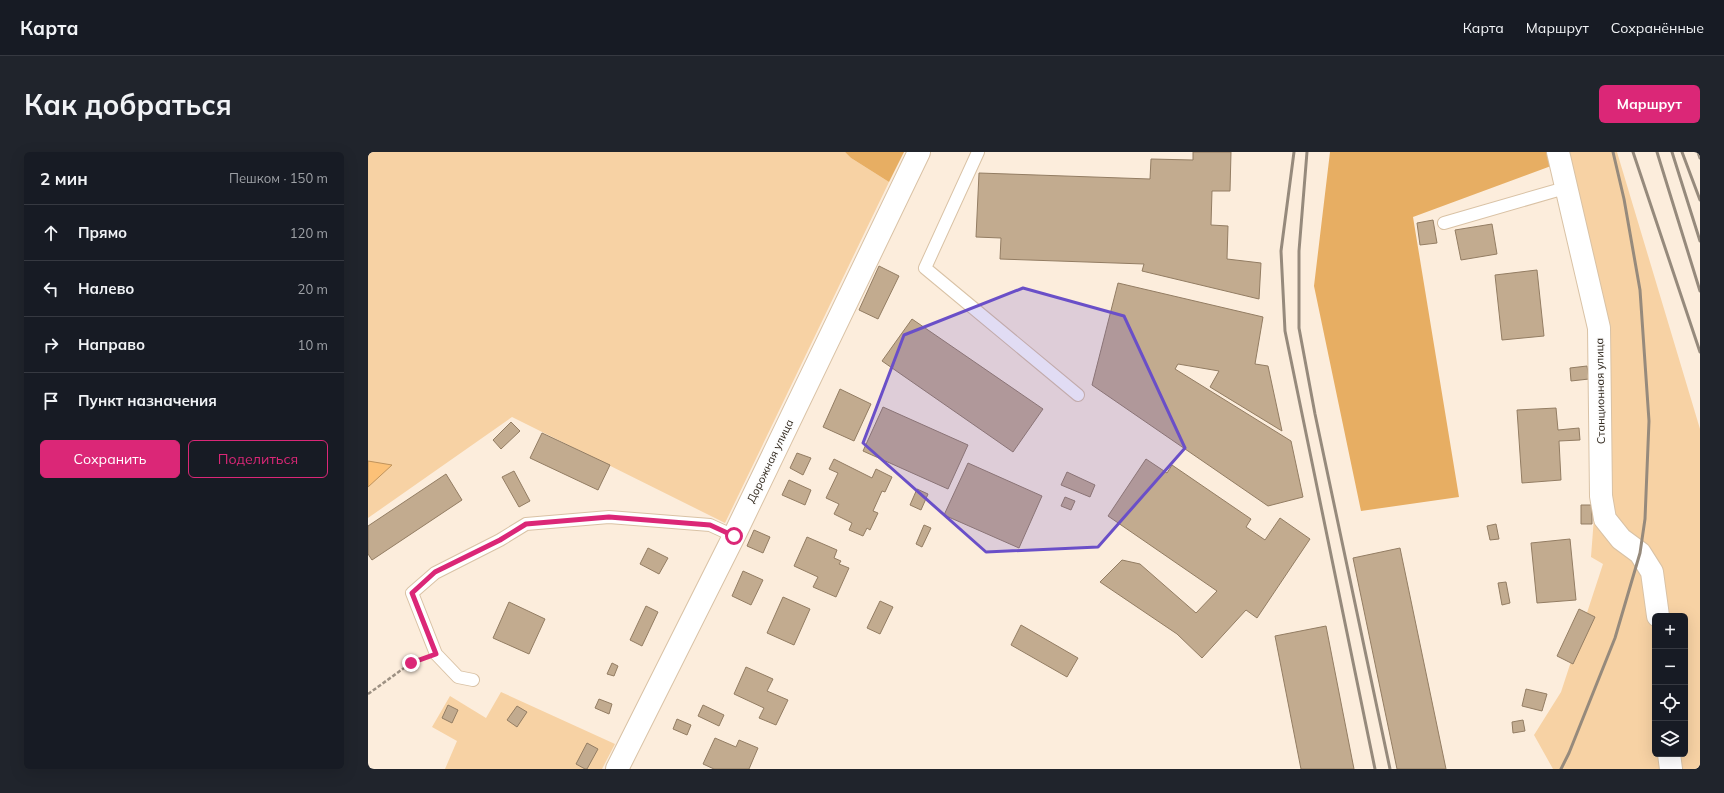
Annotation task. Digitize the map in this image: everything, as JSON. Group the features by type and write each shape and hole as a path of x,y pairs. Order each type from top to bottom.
{"street":[{"name":"Дорожная улица","path":"617,769 734,536 919,152"},
{"name":"Станционная улица","path":"1558,152 1598,328 1602,496 1605,519 1621,540 1640,553 1652,572 1658,613"},
{"path":"1669,757 1671,769"}],"lane":[{"path":"978,152 925,268 1078,395"},
{"path":"1444,223 1565,188"},
{"path":"473,680 458,677 436,654 412,593 435,572 500,540 526,524 609,517 710,525 734,536"}],"path":[{"path":"368,694 411,663 436,654"}],"highlighted area":[{"path":"1023,288 1124,316 1185,448 1098,547 986,552 863,443 904,335"}],"shaded area":[{"path":"368,152 845,152 851,158 889,182 725,523 512,417 368,518"},
{"path":"845,152 904,152 889,182 851,158"},
{"path":"1330,152 1548,152 1551,166 1413,217 1459,497 1361,511 1314,286"},
{"path":"1548,152 1617,152 1700,429 1700,769 1553,769 1534,735 1561,692 1603,564 1591,557 1595,504 1591,332"},
{"path":"368,461 392,465 368,487"},
{"path":"501,692 615,744 602,769 445,769 457,741 432,727 450,696 486,718"}],"building":[{"path":"1193,152 1231,152 1230,191 1212,191 1211,225 1228,226 1227,259 1261,263 1259,299 1142,271 1144,264 1000,259 1001,238 976,237 979,173 1150,179 1151,159 1193,160"},
{"path":"1433,220 1437,243 1420,245 1417,223"},
{"path":"1492,224 1497,254 1461,260 1455,230"},
{"path":"879,266 899,276 878,319 859,310"},
{"path":"1537,270 1544,336 1502,340 1495,275"},
{"path":"1118,283 1263,317 1255,364 1268,366 1282,431 1210,387 1219,371 1178,364 1175,369 1291,441 1303,497 1268,506 1092,385"},
{"path":"912,319 1043,409 1013,452 882,361"},
{"path":"1587,366 1589,379 1571,381 1570,368"},
{"path":"840,389 871,404 854,441 823,427"},
{"path":"883,407 968,445 948,489 863,451"},
{"path":"1556,408 1558,430 1579,428 1580,440 1559,441 1561,480 1522,483 1517,410"},
{"path":"511,422 520,431 501,449 493,440"},
{"path":"542,433 610,465 598,490 530,458"},
{"path":"797,453 811,458 803,475 790,468"},
{"path":"834,459 872,478 876,469 892,477 885,492 882,491 873,511 878,513 870,530 867,528 863,536 849,530 852,523 834,514 839,504 826,498 838,473 829,469"},
{"path":"1146,459 1167,473 1172,465 1251,519 1246,527 1265,540 1280,518 1310,539 1257,618 1246,610 1202,658 1177,634 1100,582 1122,560 1140,564 1196,613 1217,591 1108,516"},
{"path":"968,463 1042,496 1019,548 944,515"},
{"path":"514,471 530,501 519,507 502,477"},
{"path":"1067,472 1095,485 1090,497 1061,485"},
{"path":"446,474 462,500 372,560 368,554 368,526"},
{"path":"789,480 811,490 805,505 782,495"},
{"path":"917,489 928,494 921,510 910,505"},
{"path":"1065,497 1075,501 1071,510 1061,506"},
{"path":"1581,505 1592,505 1592,524 1581,524"},
{"path":"1496,524 1499,539 1490,540 1487,526"},
{"path":"924,525 931,528 922,547 916,544"},
{"path":"754,530 770,537 763,553 747,546"},
{"path":"807,537 837,550 834,558 841,561 839,564 849,568 836,597 813,587 818,577 794,566"},
{"path":"1570,539 1576,600 1537,603 1531,543"},
{"path":"648,548 668,558 659,574 640,564"},
{"path":"1400,548 1446,769 1397,769 1353,558"},
{"path":"743,571 763,580 751,605 732,596"},
{"path":"1506,582 1510,603 1502,605 1498,583"},
{"path":"783,597 810,609 794,645 767,633"},
{"path":"880,601 893,607 880,634 867,628"},
{"path":"509,602 545,619 529,654 493,638"},
{"path":"646,606 658,612 642,646 630,640"},
{"path":"1579,609 1595,617 1573,664 1557,656"},
{"path":"1021,625 1078,658 1067,677 1011,645"},
{"path":"1326,626 1354,769 1301,769 1275,636"},
{"path":"612,663 618,666 614,676 607,674"},
{"path":"746,667 773,679 767,691 788,700 776,725 759,718 764,708 734,694"},
{"path":"1526,689 1547,694 1542,711 1522,706"},
{"path":"599,699 612,704 609,714 595,708"},
{"path":"448,705 458,710 452,723 442,718"},
{"path":"703,705 724,715 719,726 698,716"},
{"path":"517,706 527,712 517,727 507,720"},
{"path":"677,719 691,725 687,735 673,729"},
{"path":"1523,720 1525,731 1513,733 1512,722"},
{"path":"715,738 736,747 739,740 758,748 749,769 714,769 703,764"},
{"path":"587,743 598,749 587,769 585,769 576,764"}],"railway":[{"path":"1294,152 1281,251 1285,331 1375,769"},
{"path":"1307,152 1299,251 1299,328 1315,414 1390,769"},
{"path":"1561,769 1569,753 1615,638 1640,553 1645,519 1649,421 1640,290 1624,199 1613,152"},
{"path":"1633,152 1700,352"},
{"path":"1657,152 1700,291"},
{"path":"1672,152 1700,241"},
{"path":"1682,152 1700,200"},
{"path":"1698,152 1700,158"}],"route":[{"path":"411,663 436,654 412,593 435,572 500,540 526,524 609,517 710,525 734,536"}]}
